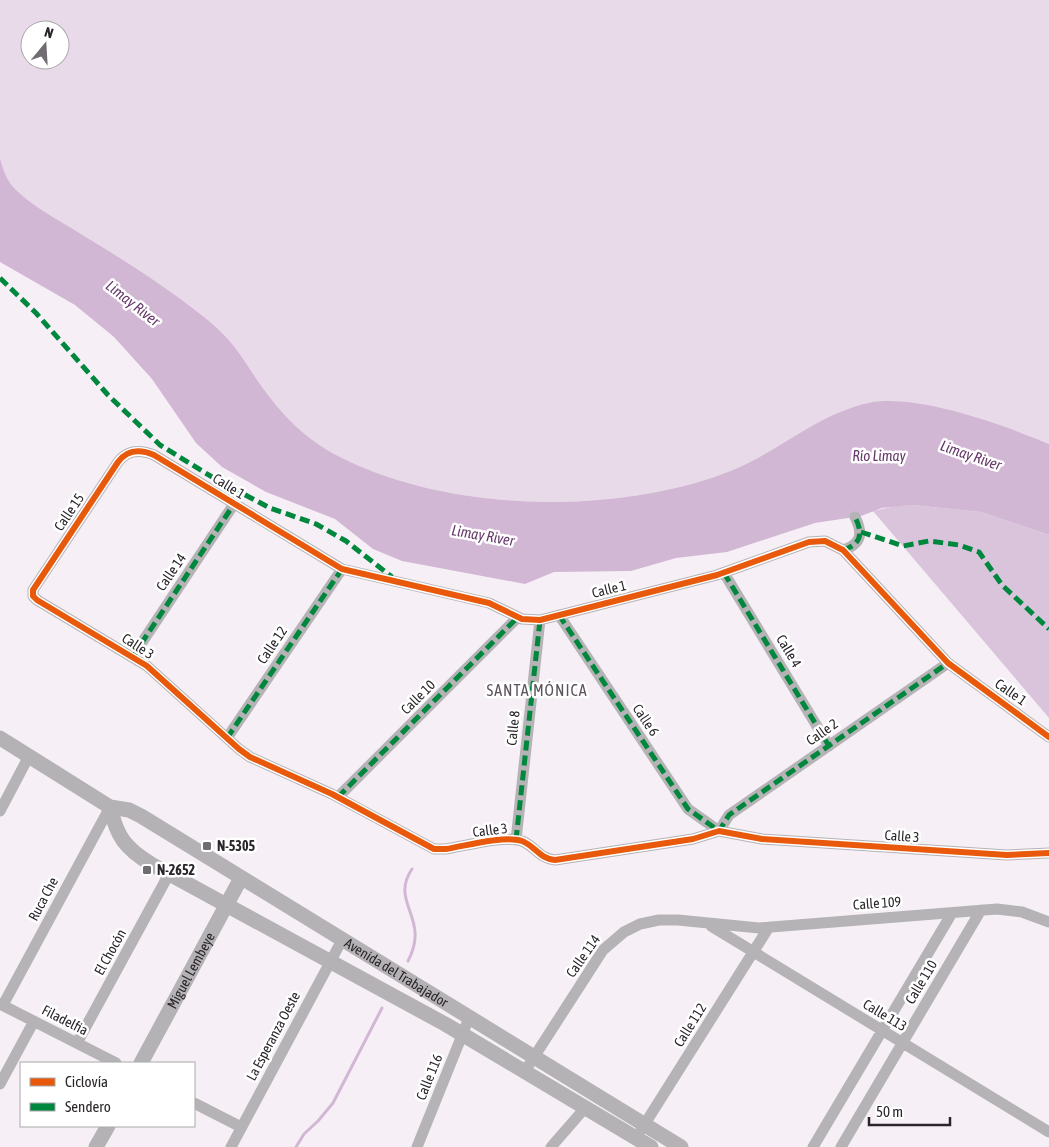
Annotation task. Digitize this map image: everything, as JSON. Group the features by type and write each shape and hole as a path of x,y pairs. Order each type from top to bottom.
{"street":[{"name":"Calle 1","path":"133,451 144,451 154,455 342,569 489,603 526,620 540,620 724,573 814,541 830,542 843,550 948,663 1049,737"},
{"name":"Calle 15","path":"33,593 35,585 118,462 133,451"},
{"name":"Calle 14","path":"133,656 234,504"},
{"path":"843,550 854,545 859,540 860,528 855,517"},
{"name":"Calle 12","path":"227,738 342,569"},
{"name":"Calle 4","path":"724,573 829,746"},
{"name":"Calle 3","path":"33,593 38,600 133,656 154,672 227,738 256,760 338,798 434,849 516,840 529,844 544,857 555,860 692,839 719,831 762,839 835,844 1008,855 1049,853"},
{"name":"Calle 6","path":"559,615 688,809 719,831"},
{"name":"Calle 10","path":"338,798 518,617"},
{"name":"Calle 8","path":"516,840 540,620"},
{"name":"Calle 2","path":"719,831 729,815 948,663"},
{"name":"Avenida del Trabajador","path":"0,738 110,807 126,809 137,814 681,1147"},
{"path":"0,811 29,756"},
{"name":"Avenida del Trabajador","path":"110,807 114,827 125,844 142,858 463,1034 646,1145"},
{"name":"Ruca Che","path":"1,1004 110,807"},
{"name":"El Chocón","path":"77,1043 169,874"},
{"name":"Miguel Lembeye","path":"142,1062 241,878"},
{"name":"Calle 109","path":"705,923 739,927 769,927 981,910 1014,910 1049,922"},
{"name":"Calle 110","path":"841,1147 981,910"},
{"name":"Calle 110","path":"813,1147 952,912"},
{"name":"Calle 114","path":"525,1071 604,950 616,937 632,927 649,922 678,920 705,923"},
{"name":"Calle 113","path":"705,923 1049,1132"},
{"name":"Calle 112","path":"646,1145 645,1125 769,927"},
{"name":"La Esperanza Oeste","path":"231,1147 342,940"},
{"name":"Filadelfia","path":"1,1004 114,1062"},
{"name":"Calle 116","path":"420,1146 469,1018"},
{"path":"0,1084 34,1021"},
{"path":"195,1104 241,1128"},
{"path":"551,1147 585,1108"},
{"path":"96,1147 107,1127"}],"shaded area":[{"path":"0,0 1049,0 1049,444 959,413 934,407 887,401 868,403 832,415 733,470 688,485 639,495 587,501 534,502 481,498 430,489 382,475 338,456 304,434 276,406 234,346 214,326 182,300 120,258 47,214 13,187 4,171 0,158"},
{"path":"912,505 981,512 1049,535 1049,718 873,511"}],"water":[{"name":"Río Limay","path":"0,158 8,179 13,187 23,196 47,214 120,258 182,300 224,335 243,358 276,406 304,434 338,456 382,475 430,489 481,498 534,502 587,501 639,495 688,485 733,470 832,415 868,403 888,401 934,407 960,413 1008,428 1049,444 1049,535 981,512 912,505 882,508 861,516 815,523 727,552 676,558 631,571 554,572 525,584 402,561 373,549 335,519 266,492 222,467 196,443 152,379 114,337 75,305 0,262"}],"waterway":[{"path":"408,961 414,946 415,933 405,892 406,881 412,869"},
{"path":"296,1147 304,1134 333,1103 382,1008"}],"marked path":[{"path":"0,278 36,313 108,395 160,445 217,480 270,508 316,524 346,541 392,577"},
{"path":"133,656 234,504"},
{"path":"843,550 854,545 859,537 860,533 855,517"},
{"path":"861,532 903,546 929,541 959,545 979,552 1002,585 1049,629"},
{"path":"227,738 342,569"},
{"path":"724,573 829,746"},
{"path":"559,615 688,809 719,831 729,815 948,663"},
{"path":"338,797 518,617"},
{"path":"516,840 540,620"}],"cycle path":[{"path":"1049,737 948,663 843,550 825,541 809,542 717,575 540,620 522,619 489,603 342,569 154,455 139,451 125,455 118,462 33,590 33,596 37,600 147,666 250,757 332,794 434,849 514,839 527,843 541,855 555,860 693,839 719,831 762,839 1007,855 1049,853"}],"place":[{"name":"N-5305","path":"207,846"},
{"name":"N-2652","path":"147,870"}],"district":[{"name":"SANTA MÓNICA","path":"537,690"}],"water label":[{"name":"Limay River","path":"133,303"},
{"name":"Limay River","path":"971,455"},
{"name":"Limay River","path":"483,535"}]}
